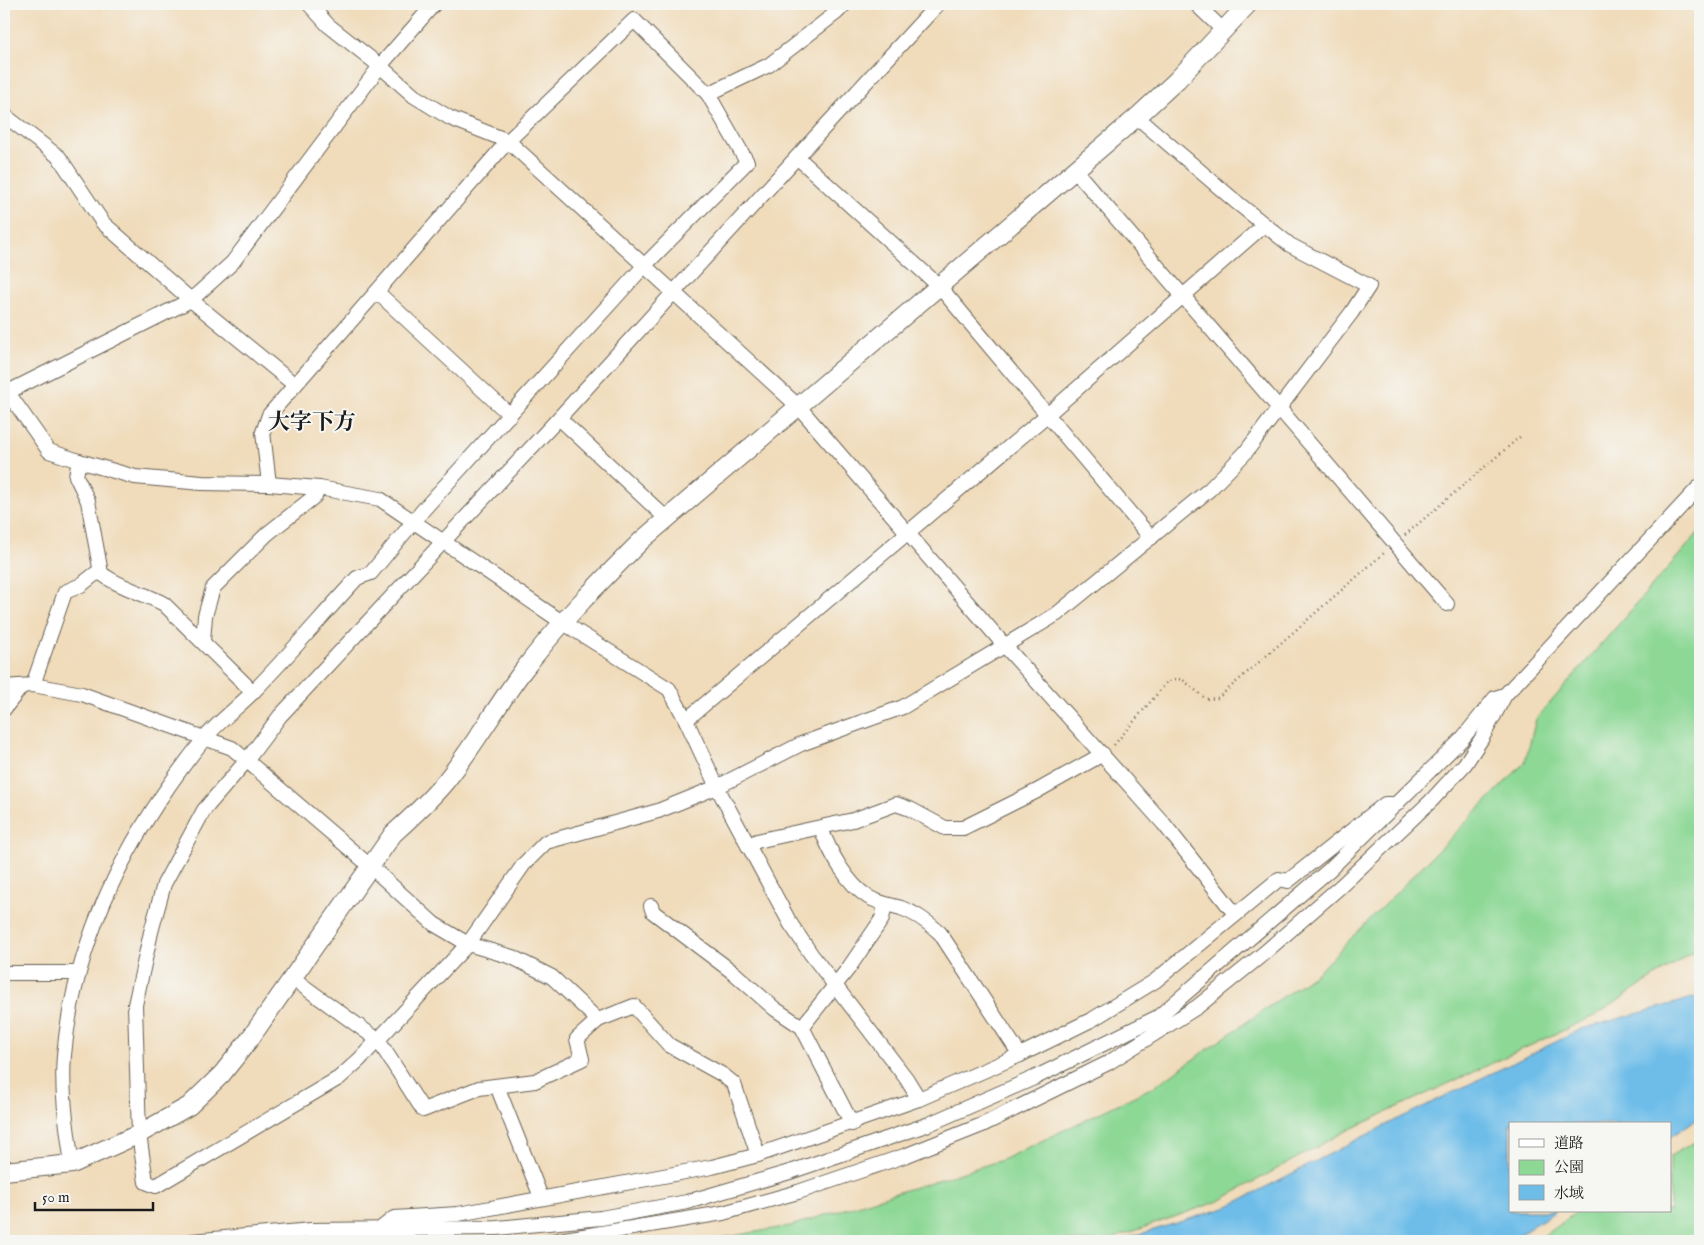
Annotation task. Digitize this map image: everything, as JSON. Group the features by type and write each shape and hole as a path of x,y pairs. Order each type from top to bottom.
{"street":[{"path":"309,4 328,25 414,96 450,118 508,142 799,407 1005,646 1164,824 1235,914"},
{"path":"434,4 380,66 232,263 191,300 5,391 49,451 79,462 135,477 202,483 269,484 319,488 380,498 562,622 669,689 686,720 717,787 790,923 906,1078 918,1099"},
{"path":"708,94 769,66 836,14 845,4"},
{"path":"938,4 673,291 559,418 280,716 247,760 204,810 164,884 135,1005 139,1134 146,1182 156,1186 339,1078 378,1040 468,944 524,864 546,842 658,811 717,787 802,744 903,707 1057,614 1210,489 1245,453 1352,312 1369,286 1290,244 1264,225 1137,116"},
{"path":"1196,4 1224,31"},
{"path":"4,1171 72,1164 139,1134 189,1106 222,1074 249,1040 393,834 422,809 447,780 522,672 562,622 642,540 799,407 1177,80 1248,4"},
{"path":"72,1164 65,1116 64,1056 78,973 102,902 132,842 174,778 206,738 253,692 357,578 371,573 424,509 645,265 747,162 708,94 634,20 508,142 270,415 263,432 269,484"},
{"path":"4,115 59,157 103,223 191,300 295,385"},
{"path":"797,157 939,286 1152,538"},
{"path":"1074,169 1447,604"},
{"path":"686,720 1047,415 1264,225"},
{"path":"377,292 510,415"},
{"path":"559,418 667,519"},
{"path":"79,462 76,476 88,501 101,573 106,578 147,594 164,604 253,692"},
{"path":"553,1241 723,1213 798,1192 907,1155 982,1126 1108,1063 1197,1007 1270,948 1431,801 1465,764 1482,738 1506,694 1700,486"},
{"path":"203,641 205,616 213,588 267,534 315,496 319,488"},
{"path":"4,709 27,686 65,592 80,585 95,574 101,573"},
{"path":"4,687 27,686 82,694 232,748 370,866 434,924 468,944 512,957 552,977 598,1020"},
{"path":"192,1241 312,1230 497,1228 601,1218 687,1202 793,1172 929,1124 1034,1078 1158,1017 1329,870 1462,740 1496,698 1506,694"},
{"path":"748,846 757,841 853,820 896,804 910,809 946,828 963,828 1037,791 1103,754"},
{"path":"380,1230 394,1218 458,1214 541,1197 712,1168 758,1156 918,1099 1020,1055 1093,1019 1155,981 1279,880 1288,881 1385,804 1398,804"},
{"path":"821,828 829,851 854,883 868,897 904,909 925,920 940,933 1020,1055"},
{"path":"802,1027 836,985 882,919 885,904"},
{"path":"651,906 653,912 734,973 775,1009 802,1027 852,1124"},
{"path":"4,973 78,973"},
{"path":"292,978 378,1040 423,1110 479,1088 535,1081 582,1059 576,1039 598,1020 634,1006 669,1045 723,1075 734,1084 758,1156"},
{"path":"497,1086 541,1197"}],"path":[{"path":"1103,754 1117,743 1168,681 1182,679 1206,699 1218,698 1522,435"}],"green space":[{"path":"1700,531 1700,947 1596,1015 1344,1132 1219,1201 1106,1241 704,1241 790,1226 1002,1160 1155,1086 1317,973 1525,762 1536,719"},
{"path":"1700,1139 1700,1241 1536,1241 1577,1212 1672,1212 1672,1155"}],"water":[{"path":"1700,996 1700,1117 1672,1136 1672,1122 1509,1122 1509,1212 1554,1212 1510,1241 1118,1241 1225,1208 1386,1125 1582,1029"}],"district":[{"name":"大字下方","path":"312,421"}]}
